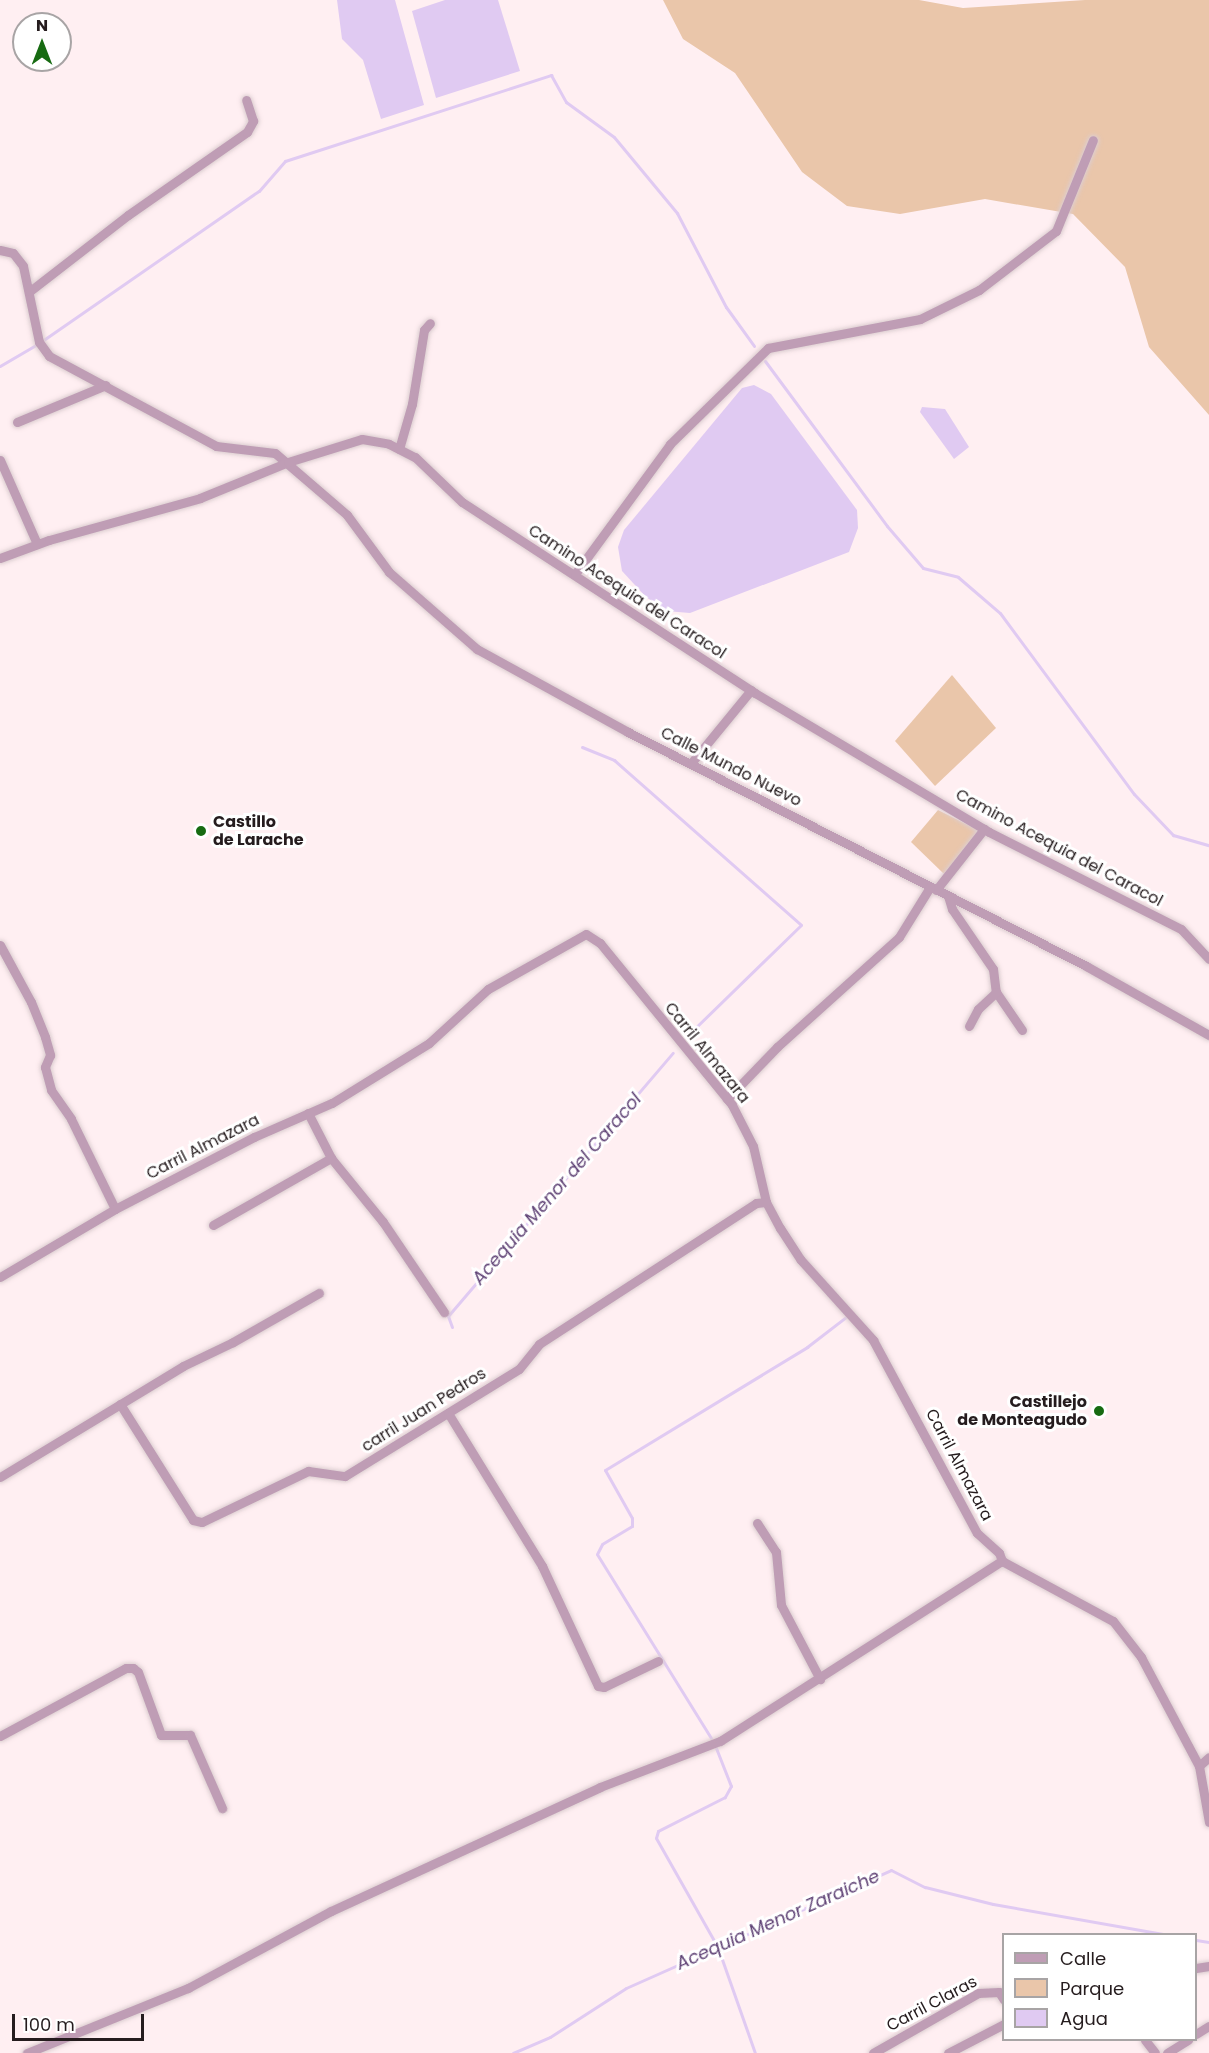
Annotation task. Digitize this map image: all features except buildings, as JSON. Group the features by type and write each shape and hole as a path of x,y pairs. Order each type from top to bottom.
{"street":[{"path":"30,291 128,215 247,132 253,121 246,100"},
{"path":"575,574 670,444 768,348 920,318 979,290 1056,231 1093,140"},
{"path":"0,250 13,253 23,266 39,342 49,356 216,446 275,453 288,462"},
{"path":"399,449 412,404 424,330 430,323"},
{"path":"17,422 106,385"},
{"name":"Camino Acequia del Caracol","path":"0,558 37,544 200,498 288,462 362,439 399,449 416,457 462,502 751,690 984,829 1181,929 1209,959"},
{"path":"0,460 37,544"},
{"name":"Calle Mundo Nuevo","path":"288,462 347,515 389,572 477,649 1086,966 1209,1035"},
{"path":"693,762 751,690"},
{"path":"727,1099 777,1047 899,937 933,888 984,829"},
{"path":"948,896 952,909 993,969 996,992 1022,1030"},
{"name":"Carril Almazara","path":"0,1277 115,1209 332,1103 429,1042 488,989 586,934 600,943 727,1099 753,1146 766,1202 801,1260 873,1340 977,1533 1002,1561 1113,1621 1141,1657 1199,1766 1209,1822"},
{"path":"0,945 31,1002 45,1037 50,1055 45,1067 51,1089 71,1119 115,1209"},
{"path":"969,1026 978,1009 996,992"},
{"path":"308,1113 331,1158 383,1222 444,1312"},
{"path":"213,1225 331,1158"},
{"name":"carril Juan Pedros","path":"120,1404 193,1520 202,1522 308,1471 345,1476 519,1369 539,1344 756,1203 766,1202"},
{"path":"0,1477 120,1404 319,1293"},
{"path":"448,1413 542,1566 598,1686 604,1687 658,1661"},
{"path":"758,1523 776,1552 781,1605 820,1679"},
{"path":"27,2053 188,1988 331,1911 600,1787 720,1741 1002,1561"},
{"path":"0,1736 126,1668 133,1668 138,1672 162,1735 190,1735 222,1808"},
{"path":"1199,1766 1209,1757"},
{"name":"Carril Claras","path":"873,2053 978,1993 999,1992 1002,1997"},
{"path":"948,2053 1002,2025"},
{"path":"1146,2041 1155,2053"},
{"path":"1167,2053 1186,2041"}],"green space":[{"path":"663,0 919,0 963,8 1085,0 1209,0 1209,415 1149,347 1125,267 1073,214 985,199 900,214 847,206 802,172 735,73 683,39"},
{"path":"952,675 996,728 935,786 895,741"},
{"path":"938,810 980,831 944,874 911,842"}],"water":[{"path":"337,0 395,0 424,105 381,119 363,60 342,39"},
{"path":"445,0 498,0 520,71 436,98 412,11"},
{"path":"754,385 771,394 857,510 858,528 849,552 690,613 666,611 646,597 622,571 618,547 624,530 742,388"},
{"path":"922,407 945,409 969,447 954,459 920,412"}],"waterway":[{"path":"42,341 259,191 285,161 551,75 566,102 614,137 677,213 726,307 754,346"},
{"path":"0,366 36,345"},
{"path":"765,361 887,526 923,568 958,577 1000,613 1134,794 1173,835 1209,845"},
{"name":"Acequia Menor del Caracol","path":"582,747 614,760 801,925 689,1034"},
{"name":"Acequia Menor del Caracol","path":"452,1327 448,1316 673,1053"},
{"path":"711,1738 597,1554 602,1544 632,1526 632,1518 605,1470 807,1347 846,1317"},
{"path":"716,1748 731,1786 725,1797 658,1831 656,1838 716,1944"},
{"name":"Acequia Menor Zaraiche","path":"513,2053 550,2037 626,1988 891,1870 925,1887 993,1904 1158,1933"},
{"name":"Acequia Menor Zaraiche","path":"1197,1940 1209,1942"},
{"path":"718,1948 755,2053"}],"place":[{"name":"Castillo de Larache","path":"201,831"},
{"name":"Castillejo de Monteagudo","path":"1099,1411"}]}
